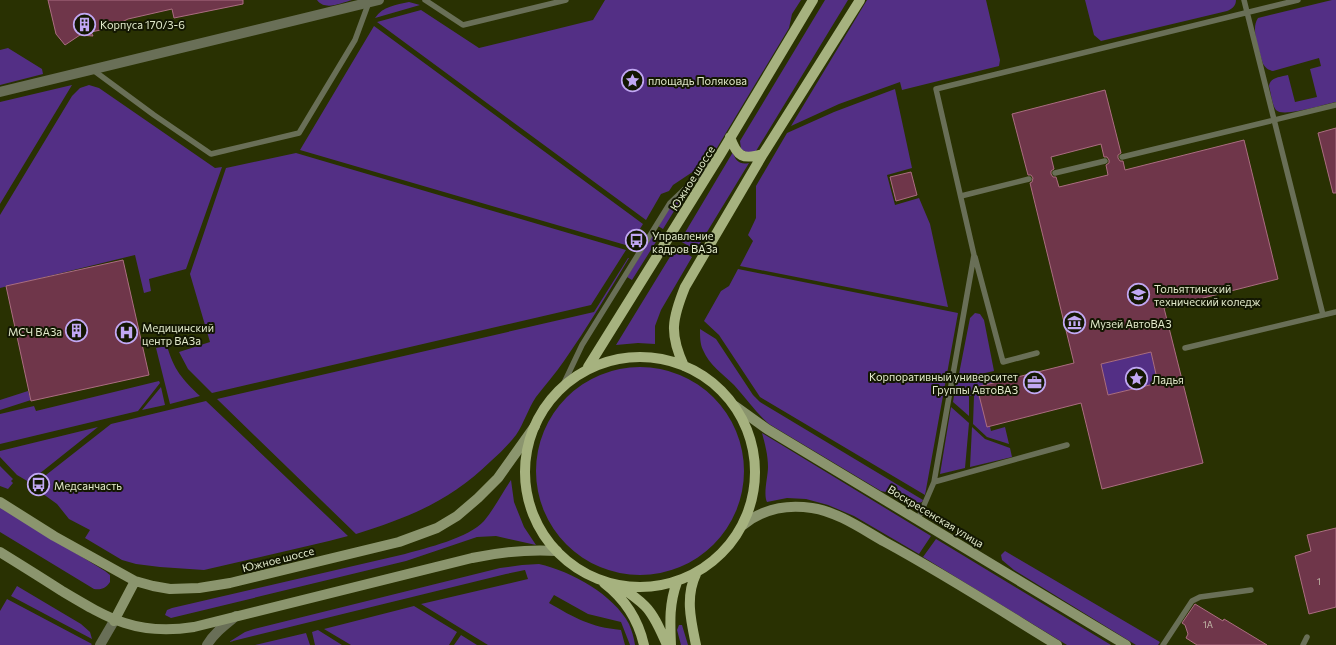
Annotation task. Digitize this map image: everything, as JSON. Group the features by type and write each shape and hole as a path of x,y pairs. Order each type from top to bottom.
{"main road":[{"name":"Южное шоссе","path":"588,367 720,155 813,0"},
{"path":"684,366 677,351 674,337 674,322 676,308 686,287 764,154 860,0"},
{"path":"730,137 738,154 744,157 752,158 764,154"},
{"path":"617,585 656,587 677,582 696,574 721,554 733,540 743,525 753,496 755,461 752,444 735,406 712,384 684,366 666,359 649,356 612,358 588,367 564,383 550,401 535,426 528,446 525,483 528,499 537,523 557,551 568,561 597,578 613,590 634,616 639,626 644,645"},
{"name":"Воскресенская улица","path":"735,406 767,429 1126,645"},
{"name":"Южное шоссе","path":"0,502 54,536 135,581 170,589 185,589 230,584 399,542 420,535 456,516 478,498 498,478 535,426"},
{"path":"743,525 753,517 773,509 787,506 813,508 830,512 844,518 918,560 1056,645"},
{"path":"0,552 95,611 114,620 134,626 156,630 176,630 194,627 472,558 518,550 557,551"},
{"path":"696,574 692,582 689,596 696,645"},
{"path":"597,578 617,585 637,598 646,607 667,645"},
{"path":"114,620 135,581"},
{"path":"671,645 670,613 672,596 677,582"}],"street":[{"path":"0,92 374,1"},
{"path":"207,645 221,628 236,616"},
{"path":"100,645 114,620"}],"lane":[{"path":"424,0 463,25 566,0"},
{"path":"1244,0 1323,315"},
{"path":"1037,353 1003,362 974,255 936,89 1298,0"},
{"path":"92,69 154,115 211,154 299,132 355,40 374,1"},
{"path":"1122,157 1336,105"},
{"path":"564,383 582,345 670,203 720,155"},
{"path":"1055,173 1105,161"},
{"path":"961,196 1028,179"},
{"path":"918,519 934,482 974,255"},
{"path":"1185,348 1336,312"},
{"path":"934,482 1068,445"},
{"path":"1163,645 1192,601 1200,597 1250,590"},
{"path":"1302,645 1307,637"}],"shaded area":[{"path":"317,0 352,0 329,6 320,3"},
{"path":"605,0 801,0 792,14 789,28 709,161 673,185 669,191 661,194 646,220 377,22 421,10 479,48 593,20"},
{"path":"825,0 848,0 756,151 750,154 741,149 740,141"},
{"path":"867,0 986,0 1000,60 999,66 902,90 900,82 839,104 791,126"},
{"path":"1085,0 1236,0 1233,7 1227,11 1101,41 1094,35"},
{"path":"1336,0 1336,102 1295,112 1280,112 1276,110 1273,102 1269,86 1271,81 1288,75 1295,102 1317,97 1310,69 1321,66 1319,58 1273,71 1266,68 1263,64 1255,34 1258,18"},
{"path":"409,2 420,5 375,18 386,8"},
{"path":"374,26 643,224 629,246 300,150"},
{"path":"8,48 42,69 43,74 0,85 0,50"},
{"path":"72,85 0,204 0,102"},
{"path":"89,85 99,88 215,168 222,167 186,269 149,279 151,291 144,293 135,255 0,288 0,215 72,96 80,88"},
{"path":"895,89 912,168 887,175 895,205 919,198 930,224 948,307 740,266 753,241 748,235 756,218 756,186 787,133 834,112"},
{"path":"733,152 738,162 749,163 696,250 680,241"},
{"path":"296,153 626,250 591,305 212,393 188,369 179,352 210,342 190,274 226,168"},
{"path":"687,190 663,229 658,226 672,204"},
{"path":"654,233 659,237 632,280 627,277"},
{"path":"676,247 692,257 661,310 655,326 655,344 638,343 616,345"},
{"path":"628,258 581,336 561,366 536,397 516,435 498,455 476,475 445,497 412,514 376,528 356,534 217,399 594,312"},
{"path":"738,269 958,313 925,495 760,397 719,335 704,321 721,291 729,286"},
{"path":"975,313 980,314 984,320 994,371 958,379 970,318"},
{"path":"700,329 716,339 753,395 760,402 923,500 922,502 916,504 903,496 881,491 769,424 709,360 701,345"},
{"path":"167,346 179,374 200,396 170,404 156,348"},
{"path":"1151,352 1158,383 1108,395 1101,364"},
{"path":"640,367 660,369 680,375 706,391 720,405 736,431 742,451 744,471 742,491 736,511 720,537 706,551 680,567 660,573 640,575 620,573 600,567 574,551 560,537 544,511 538,491 536,471 538,451 544,431 560,405 574,391 600,375 620,369"},
{"path":"995,375 997,388 982,392 991,431 1005,427 1009,444 987,437 973,424 974,396 969,396 969,416 953,402 956,383"},
{"path":"159,381 160,383 138,411 0,444 0,414 34,406 36,411"},
{"path":"161,387 165,405 142,410"},
{"path":"28,391 31,400 0,410 0,400"},
{"path":"206,401 348,536 204,570 136,564 122,560 85,538 90,530 69,519 57,504 32,486 111,424"},
{"path":"951,407 969,423 965,468 940,474"},
{"path":"98,427 29,482 17,475 0,457 0,451"},
{"path":"972,427 985,439 1010,448 1012,457 970,467"},
{"path":"762,433 931,536 919,554 854,516 828,505 806,499 787,498 767,502 766,490 768,463"},
{"path":"0,466 13,479 11,481 13,483 8,489 0,486"},
{"path":"511,480 514,502 524,527 536,545 496,536 477,537 406,561 171,618 165,615 167,610 172,608 405,554 458,537 477,527 484,521"},
{"path":"0,507 105,571 110,575 110,582 104,588 94,589 0,532"},
{"path":"936,539 1111,645 1067,645 923,557"},
{"path":"1005,551 1160,642 1158,645 1136,645 1014,570 1002,560 1001,555"},
{"path":"539,564 551,567 578,578 613,603 629,624 635,645 630,645 621,622 588,614 554,595 549,603 567,613 600,627 621,630 625,645 488,645 421,604 528,579 525,570 229,642 245,632 254,629 500,568"},
{"path":"17,586 81,624 90,632 92,639 11,596"},
{"path":"7,599 92,644 0,645 0,611"},
{"path":"414,606 457,632 449,645 351,645 324,629"},
{"path":"679,625 682,625 688,645 681,645 677,630"},
{"path":"318,630 342,645 315,645 312,632"},
{"path":"306,633 310,645 255,645"},
{"path":"461,635 477,645 454,645"}],"building":[{"name":"Корпуса 170/3-6","path":"48,0 243,0 243,4 174,18 172,9 128,19 110,28 91,32 93,36 80,35 65,45 56,34"},
{"name":"Тольяттинский технический коледж","path":"1105,90 1121,153 1118,155 1118,158 1120,161 1123,161 1125,170 1244,140 1278,279 1164,308 1203,463 1102,489 1081,403 987,427 977,387 1074,363 1030,183 1032,182 1033,178 1031,175 1028,175 1012,114","holes":["1101,144 1104,157 1107,157 1109,160 1109,163 1106,165 1108,175 1059,187 1056,177 1053,177 1051,174 1051,171 1054,169 1051,157","1151,352 1158,383 1108,395 1101,364"]},
{"path":"1336,128 1336,193 1333,193 1318,133"},
{"path":"911,172 917,195 896,201 890,177"},
{"name":"МСЧ ВАЗа","path":"123,260 149,375 31,401 6,286"},
{"path":"1336,528 1336,607 1309,614 1295,556 1311,551 1307,535"},
{"path":"1195,604 1223,621 1224,619 1267,645 1197,645 1186,638 1188,634 1185,625 1182,623"}],"place":[{"name":"Корпуса 170/3-6","path":"85,24"},
{"name":"площадь Полякова","path":"633,80"},
{"name":"Управление кадров ВАЗа","path":"637,241"},
{"name":"Тольяттинский технический коледж","path":"1139,294"},
{"name":"Музей АвтоВАЗ","path":"1075,323"},
{"name":"МСЧ ВАЗа","path":"77,331"},
{"name":"Медицинский центр ВАЗа","path":"127,333"},
{"name":"Ладья","path":"1136,379"},
{"name":"Корпоративный университет Группы АвтоВАЗ","path":"1034,382"},
{"name":"Медсанчасть","path":"38,485"}]}
